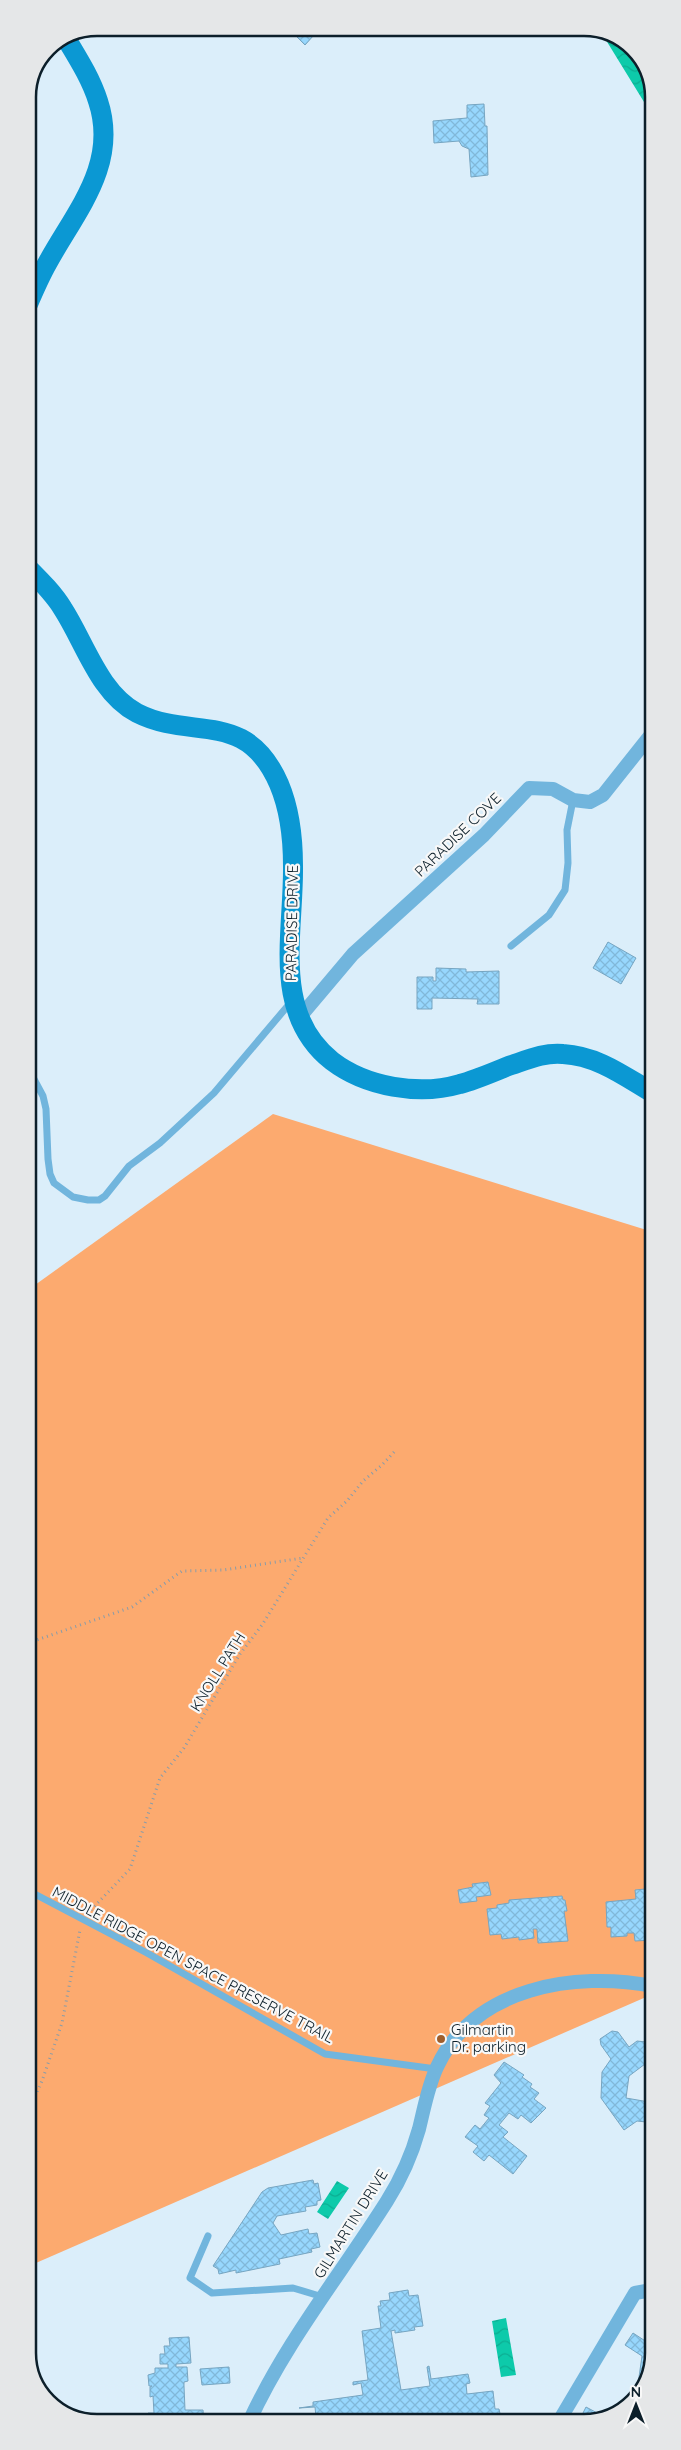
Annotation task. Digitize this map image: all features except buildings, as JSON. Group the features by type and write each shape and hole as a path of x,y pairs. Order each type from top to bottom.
{"street":[{"path":"36,287 48,262 92,189 101,162 104,143 99,103 91,80 69,44"},
{"name":"PARADISE DRIVE","path":"36,577 62,608 100,676 116,697 135,712 154,720 226,731 243,739 269,765 285,803 291,830 293,866 289,956 296,1009 318,1048 332,1061 348,1072 385,1085 432,1089 459,1085 540,1055 562,1053 600,1062 645,1088"},
{"path":"573,800 590,802 604,795 645,741"},
{"name":"PARADISE COVE","path":"296,1009 353,954 484,835 529,788 553,789 573,800"},
{"name":"GILMARTIN DRIVE","path":"253,2414 280,2363 397,2184 412,2150 436,2069 454,2040 491,2009 532,1988 568,1981 605,1979 645,1985"},
{"path":"563,2414 635,2294 645,2292"}],"lane":[{"path":"511,946 549,915 565,890 568,863 566,830 573,800"},
{"path":"36,1083 43,1096 46,1109 50,1174 54,1183 73,1197 99,1200 105,1196 129,1166 160,1143 214,1093 296,1009"},
{"name":"MIDDLE RIDGE OPEN SPACE PRESERVE TRAIL","path":"36,1895 147,1953 325,2054 436,2069"},
{"path":"208,2236 190,2278 212,2293 293,2288 324,2297"}],"path":[{"name":"KNOLL PATH","path":"83,1920 130,1869 160,1778 184,1748 240,1654 262,1625 328,1518 396,1450"},
{"path":"36,1640 132,1607 182,1571 223,1570 303,1558"},
{"path":"36,2094 62,2023 83,1920"}],"shaded area":[{"path":"273,1114 645,1230 645,1997 36,2263 36,1284"}],"water":[{"path":"606,41 624,51 637,67 644,85 645,104"},
{"path":"337,2181 349,2188 328,2219 317,2212"},
{"path":"506,2318 516,2375 501,2377 492,2321"}],"place":[{"name":"Gilmartin Dr. parking","path":"441,2039"}]}
